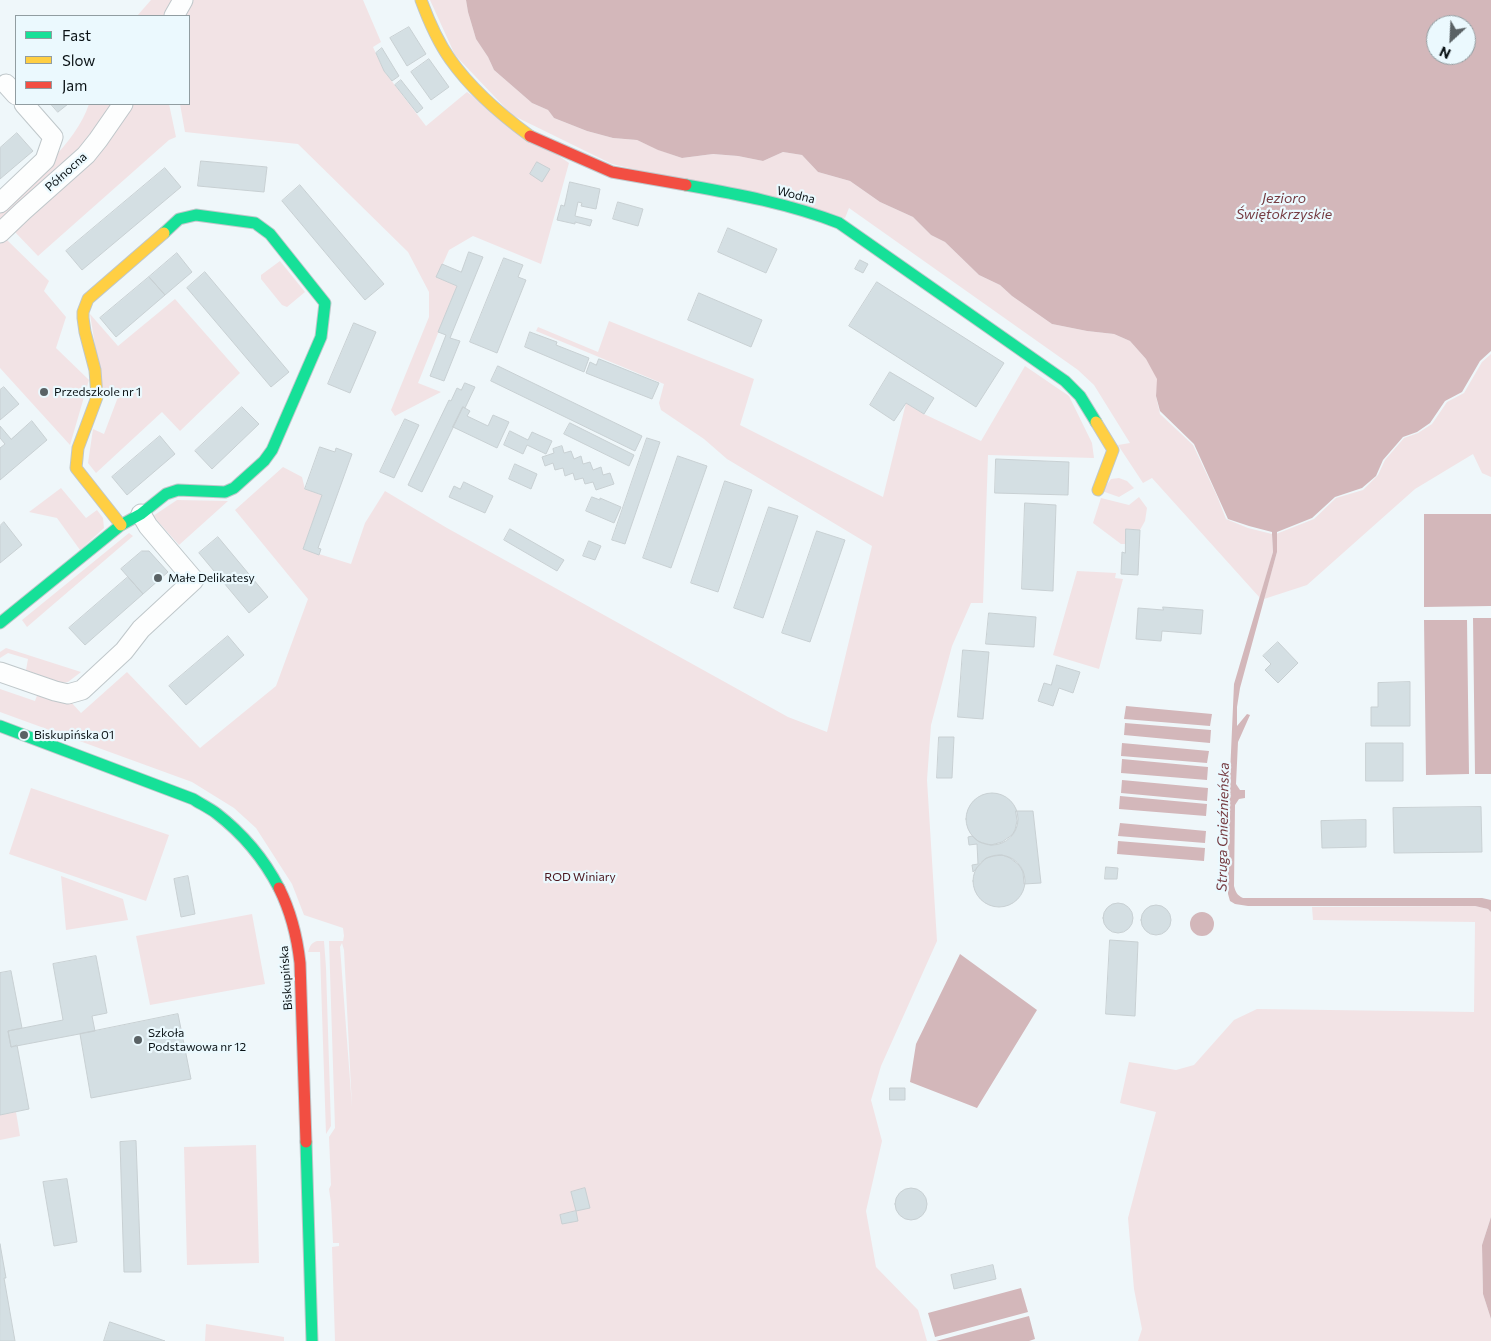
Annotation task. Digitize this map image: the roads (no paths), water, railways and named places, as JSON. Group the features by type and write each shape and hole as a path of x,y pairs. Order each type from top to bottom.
{"street":[{"path":"175,15 183,0"},
{"name":"Wodna","path":"420,0 449,58 492,105 534,138 612,172 734,193 820,215 839,223 1065,381 1080,396 1113,450 1098,490"},
{"path":"0,202 45,160 53,137 25,105"},
{"name":"Północna","path":"0,233 23,210 86,155 122,105"},
{"path":"0,623 121,525 141,514 166,494 178,490 225,492 234,488 264,461 272,450 320,337 325,303 270,234 255,223 196,215 179,219 88,299 83,312 83,318 95,370 97,398 78,448 76,468 121,525"},
{"path":"0,672 68,694 82,690 124,651 141,629 194,580 148,526 141,514"},
{"name":"Biskupińska","path":"0,726 193,799 216,813 241,836 259,854 276,882 288,908 296,935 300,963 312,1341"}],"water":[{"name":"Jezioro Świętokrzyskie","path":"466,0 1491,0 1491,351 1480,361 1462,392 1445,401 1430,423 1417,432 1403,437 1383,460 1376,476 1362,488 1335,497 1312,518 1277,532 1277,552 1240,688 1237,707 1237,726 1247,714 1250,715 1238,742 1236,784 1240,790 1245,790 1245,798 1239,799 1235,805 1234,886 1237,894 1243,898 1482,898 1491,900 1491,912 1488,909 1475,906 1248,906 1235,904 1230,901 1228,894 1228,820 1234,684 1273,552 1272,532 1228,519 1194,444 1160,411 1156,396 1157,379 1146,359 1130,341 1114,334 1052,324 1012,296 1000,285 979,275 945,242 931,235 913,217 880,202 850,181 818,172 802,155 783,152 763,161 713,154 682,158 637,140 613,138 587,131 554,118 548,110 532,103 494,70 476,39"},
{"path":"1424,514 1491,514 1491,606 1424,607"},
{"path":"1473,618 1491,618 1491,774 1475,774"},
{"path":"1424,620 1467,620 1469,774 1426,775"},
{"path":"1126,706 1212,714 1210,726 1124,719"},
{"path":"1125,723 1211,730 1210,743 1124,735"},
{"path":"1122,743 1209,751 1207,763 1121,756"},
{"path":"1122,759 1208,767 1207,780 1121,773"},
{"path":"1122,780 1208,788 1207,801 1121,793"},
{"path":"1120,796 1207,804 1206,816 1119,809"},
{"path":"1120,823 1206,831 1205,843 1118,836"},
{"path":"1118,841 1205,848 1204,861 1117,854"},
{"path":"1202,912 1211,915 1214,924 1211,933 1202,936 1193,933 1190,924 1193,915"},
{"path":"960,954 1037,1010 977,1108 910,1082 916,1044"},
{"path":"1491,1217 1491,1319 1483,1294 1482,1245"},
{"path":"1021,1288 1028,1312 935,1337 928,1313"},
{"path":"1029,1316 1035,1339 1029,1341 936,1341"}],"place":[{"name":"Przedszkole nr 1","path":"44,392"},
{"name":"Małe Delikatesy","path":"158,578"},
{"name":"Biskupińska 01","path":"24,735"},
{"name":"Szkoła Podstawowa nr 12","path":"138,1040"}],"water label":[{"name":"Struga Gnieźnieńska","path":"1223,827"}],"park label":[{"name":"ROD Winiary","path":"580,877"}]}
